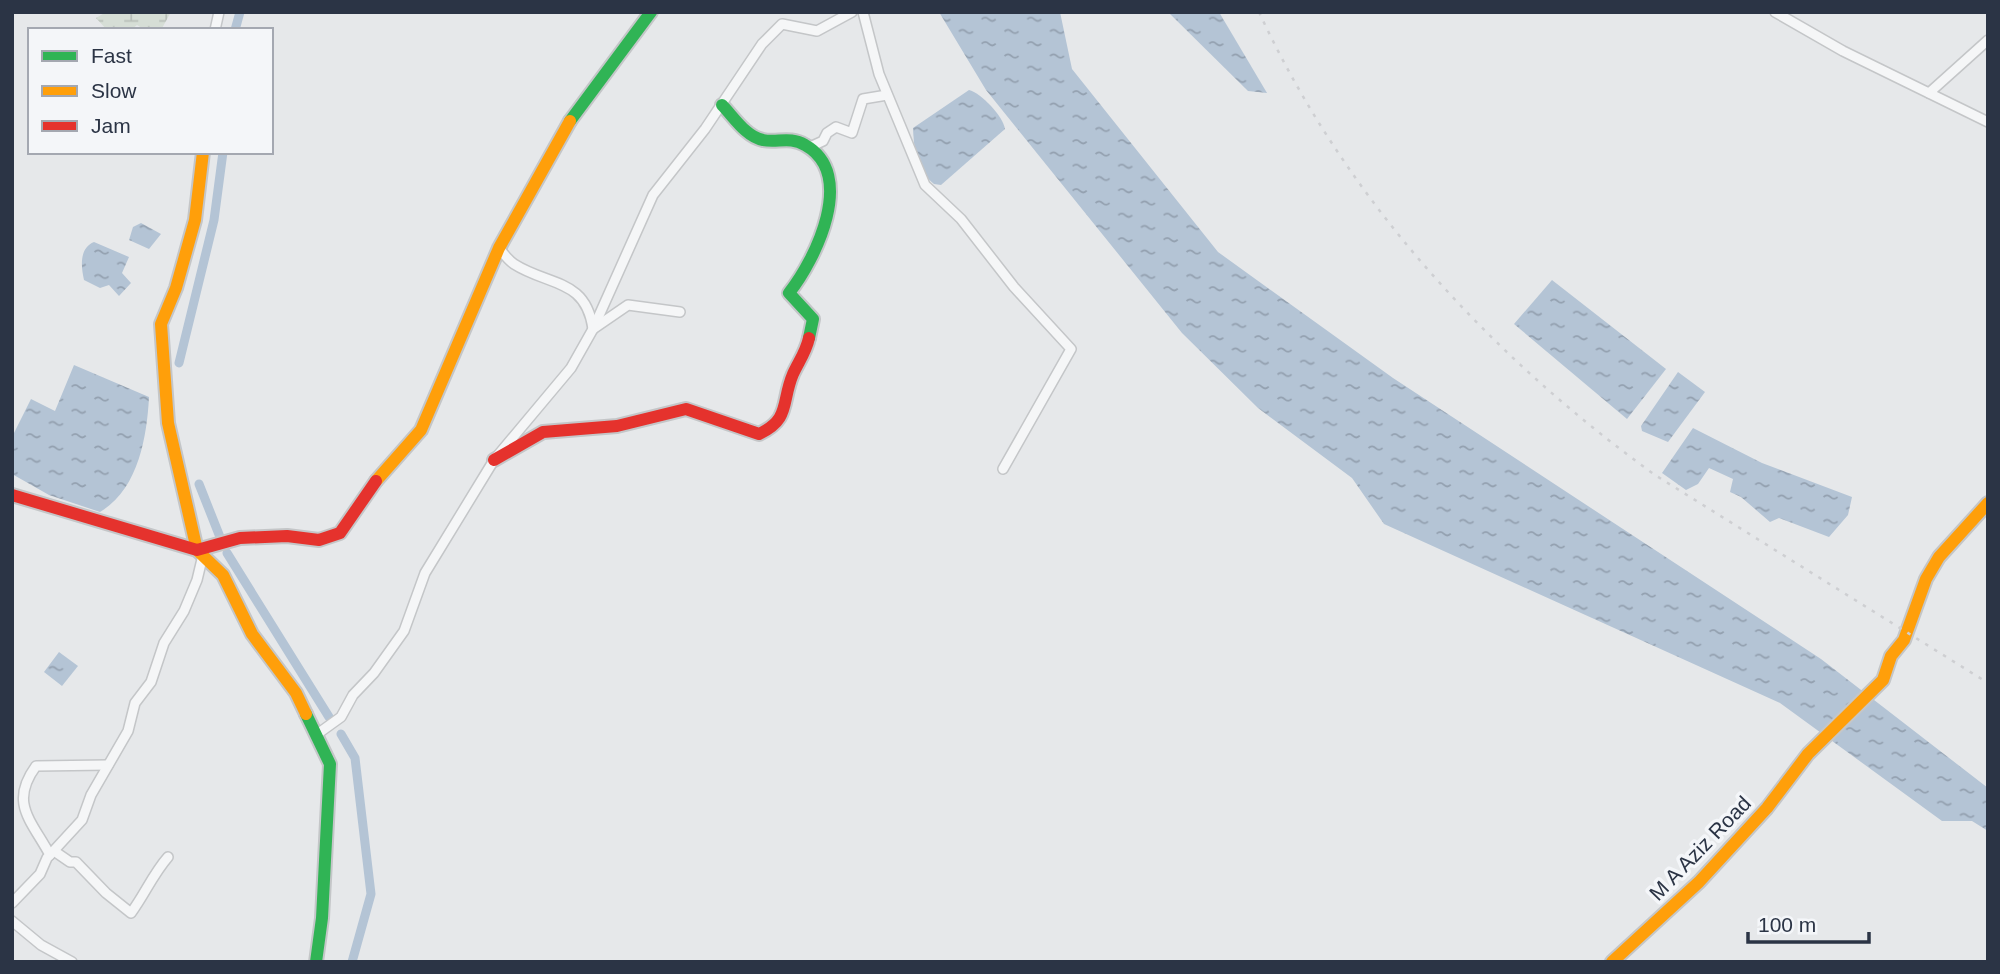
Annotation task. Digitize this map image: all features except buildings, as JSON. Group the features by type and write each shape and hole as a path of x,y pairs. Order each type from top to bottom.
{"street":[{"path":"200,553 240,538 287,536 319,540 340,533 381,474 421,430 499,248 563,131 650,12"},
{"path":"316,735 341,717 353,695 374,673 404,631 425,573 494,460 571,368 593,329 653,195 722,105 762,44 782,24 817,31 852,12"},
{"path":"863,12 887,95 925,185 961,219 1014,287 1071,349 1003,469"},
{"path":"1775,12 1843,51 1988,122"},
{"path":"1929,93 1988,40"},
{"path":"812,146 823,141 827,133 835,127 852,134 863,99 887,95"},
{"path":"494,460 543,432 617,426 687,409 759,434 776,426 784,411 793,375 805,355 813,319 789,293 806,272 831,195 827,169 812,146 780,136 763,140 748,132 722,105"},
{"path":"12,903 40,874 52,853 82,820 91,795 128,731 135,703 150,682 164,643 184,611 197,580 200,553 168,423 161,324 176,288 195,220 203,154"},
{"path":"499,248 513,264 576,292 590,309 593,329"},
{"path":"593,329 628,305 680,312"},
{"path":"12,495 200,553 223,575 252,634 296,693 330,764 322,918 316,962"},
{"name":"M A Aziz Road","path":"1612,962 1699,881 1767,808 1808,754 1883,680 1891,656 1904,640 1926,579 1939,557 1988,503"},
{"path":"108,765 36,766 25,781 21,801 52,853 70,862 76,862 106,893 131,913 151,883 153,874 168,857"},
{"path":"12,921 41,944 72,962"}],"green space":[{"path":"106,12 171,12 162,28 142,28 137,25 133,28 105,28 96,18"}],"water":[{"path":"939,12 1060,12 1072,69 1218,252 1393,378 1821,659 1988,788 1988,831 1972,821 1942,821 1780,703 1384,524 1352,478 1258,408 1182,333 986,90"},
{"path":"1168,12 1219,12 1267,93 1248,91"},
{"path":"969,90 991,106 1005,129 941,185 934,184 920,166 915,151 913,128"},
{"path":"141,223 161,234 149,249 129,240 133,227"},
{"path":"94,242 129,257 122,273 131,283 119,296 109,285 100,288 84,280 83,253"},
{"path":"1552,280 1666,369 1627,419 1514,324"},
{"path":"74,365 149,397 143,445 132,476 113,502 100,512 49,495 12,474 12,437 31,399 55,411"},
{"path":"1678,372 1705,392 1668,442 1642,431 1641,426"},
{"path":"1693,428 1762,463 1852,497 1848,515 1829,537 1779,518 1770,522 1741,497 1730,492 1733,479 1709,468 1698,484 1686,490 1662,473"},
{"path":"59,652 78,666 62,686 44,672"}],"waterway":[{"path":"236,28 240,12"},
{"path":"179,363 214,220 223,154"},
{"path":"199,484 220,537"},
{"path":"227,553 329,717"},
{"path":"341,734 355,758 371,894 352,962"}],"railway":[{"path":"1259,12 1294,81 1334,147 1379,209 1427,269 1535,378 1655,475 1988,683"}],"traffic: fast":[{"path":"570,121 651,12"},
{"path":"722,105 745,131 757,138 768,141 789,140 805,145 820,158 828,176 830,196 820,239 789,293 813,319 809,338"},
{"path":"306,714 330,764 322,918 316,962"}],"traffic: slow":[{"path":"376,481 421,430 499,248 570,121"},
{"path":"203,154 195,220 176,288 161,324 168,423 197,550 223,575 252,634 296,693 306,714"},
{"path":"1612,962 1699,882 1767,808 1808,754 1883,680 1891,656 1904,640 1926,579 1939,557 1988,503"}],"traffic: jam":[{"path":"494,460 543,432 617,426 686,409 759,434 781,416 789,384 809,338"},
{"path":"12,495 197,550 240,538 287,536 319,540 340,533 376,481"}]}
